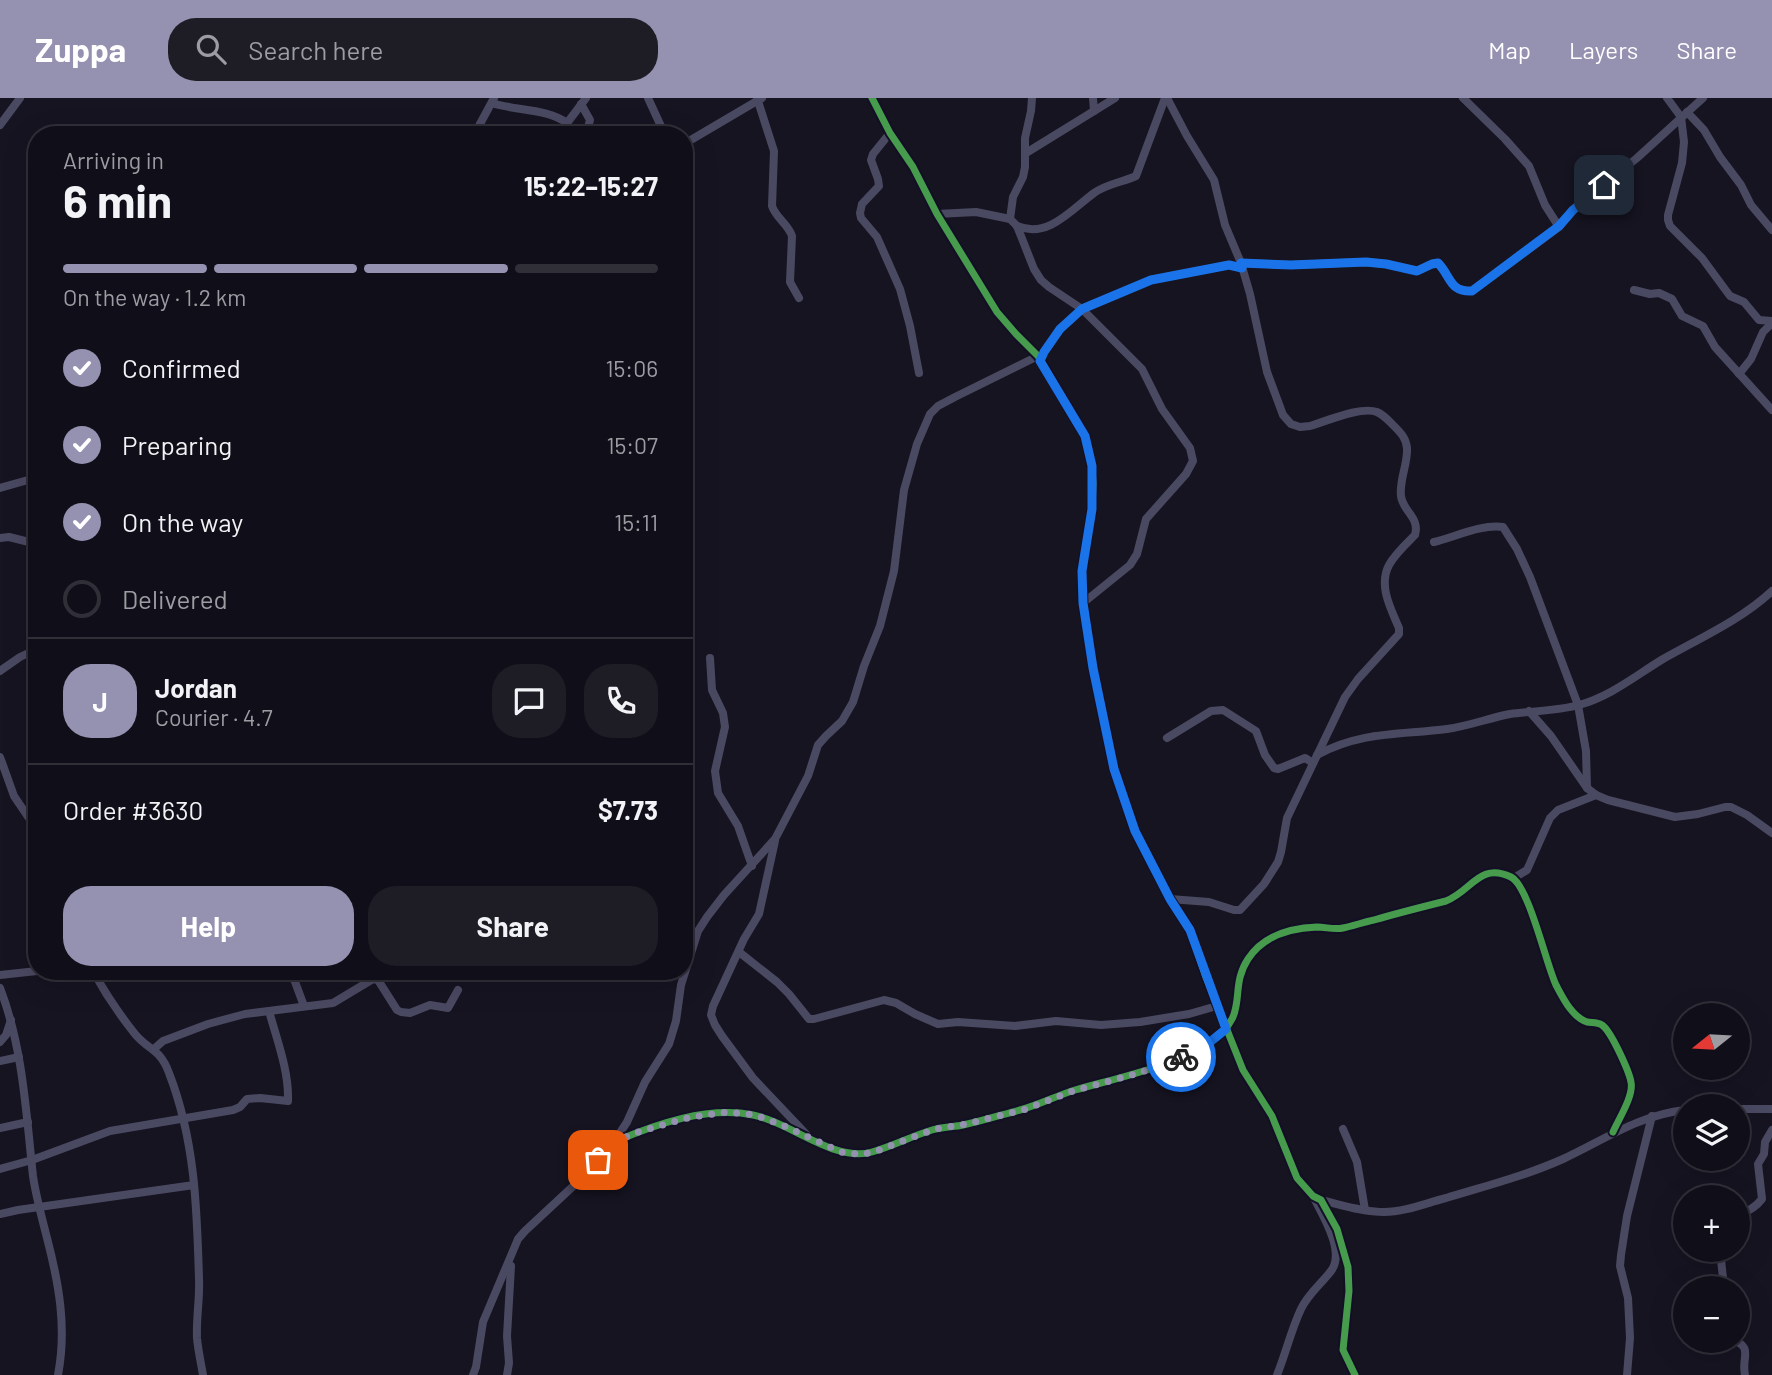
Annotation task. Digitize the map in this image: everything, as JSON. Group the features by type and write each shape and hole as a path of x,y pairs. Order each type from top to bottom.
{"street":[{"path":"0,125 20,98"},
{"path":"648,98 660,126"},
{"path":"872,98 937,214 997,312 1039,359 1085,436 1092,466 1092,509 1082,571 1083,603 1093,668 1114,769 1135,831 1170,899 1190,930 1243,1070 1272,1116 1301,1184 1321,1200 1365,1210 1395,1212 1481,1188 1562,1159 1612,1132 1652,1116 1673,1112"},
{"path":"1032,98 1025,138 1023,177 1013,197 1013,222 1041,280 1082,309 1142,369 1163,409 1190,448 1193,461 1186,474 1146,519 1137,554 1130,565 1083,603"},
{"path":"1093,98 1094,111"},
{"path":"1026,153 1115,98"},
{"path":"937,214 976,212 1034,230 1046,228 1095,193 1136,176 1166,98"},
{"path":"1166,98 1214,180 1225,225 1242,265 1250,294 1266,372 1283,415 1292,424 1300,427 1367,410 1384,416 1405,437 1407,443 1401,496 1416,522 1415,535 1390,563 1385,574 1389,602 1399,634 1345,697 1287,818 1278,862 1264,884 1245,905 1234,910 1209,902 1170,899"},
{"path":"1463,98 1529,166 1545,205 1559,226"},
{"path":"1667,98 1704,130 1741,185 1751,205 1772,230"},
{"path":"693,944 698,931 724,895 775,839 808,776 818,745 842,721 856,696 883,615 894,571 904,490 917,444 930,414 938,406 1039,359 1060,329 1082,309 1151,280 1229,265 1366,262 1417,271 1438,263 1453,285 1461,291 1478,288 1559,226 1573,210 1637,158 1703,98"},
{"path":"693,139 759,99 774,151 772,206 776,215 791,231 790,282 799,298"},
{"path":"479,126 493,101 508,108 551,114 567,123"},
{"path":"565,126 583,101"},
{"path":"583,101 590,120 588,126"},
{"path":"1684,115 1682,163 1668,220 1709,266 1730,296 1744,302 1759,320 1772,322"},
{"path":"890,133 873,154 871,160 879,186 862,204 860,213 877,237 900,289 919,373"},
{"path":"1634,290 1670,297 1682,316 1703,326 1715,347 1772,410"},
{"path":"1739,374 1751,359 1763,331 1772,322"},
{"path":"0,488 28,480"},
{"path":"1434,542 1499,526 1503,527 1517,549 1577,705 1586,751 1587,788"},
{"path":"0,538 9,537 28,542"},
{"path":"1167,738 1211,711 1223,710 1256,731 1265,755 1274,768 1278,769 1305,758 1315,759 1332,747 1359,738 1450,729 1529,711 1577,705 1608,694 1632,681 1661,660 1752,608 1772,591"},
{"path":"0,671 28,653"},
{"path":"710,658 712,690 723,713 725,727 715,782 718,793 738,826 752,866"},
{"path":"1529,711 1587,788 1596,795 1675,817 1731,807 1772,833"},
{"path":"0,757 14,796 28,817"},
{"path":"1514,878 1527,870 1550,818 1558,810 1596,795"},
{"path":"775,839 759,914 744,939 713,1006 712,1015 715,1025 753,1078 811,1138"},
{"path":"614,1142 691,1117 728,1112 755,1115 841,1152 871,1153 935,1129 1023,1110 1073,1091 1175,1060 1210,1042 1226,1029 1234,1016 1242,972 1248,959 1270,937 1303,928 1343,928 1446,901 1487,873 1514,878 1530,906 1551,975 1561,995 1578,1018 1599,1023 1614,1042 1631,1083 1628,1101 1612,1132"},
{"path":"739,952 777,982 809,1019 884,1000 896,1003 938,1024 958,1022 1015,1026 1056,1021 1101,1025 1140,1022 1189,1014 1217,1006"},
{"path":"0,975 28,972"},
{"path":"98,980 136,1035 163,1059 184,1119 194,1185 199,1281 197,1337 203,1375"},
{"path":"294,980 304,1006"},
{"path":"154,1049 163,1041 245,1014 333,1003 371,980"},
{"path":"379,980 397,1010 406,1013 430,1005 448,1008 458,990"},
{"path":"473,1375 482,1322 518,1240 524,1231 582,1178 614,1142 627,1122 645,1082 668,1044 676,1021 682,980"},
{"path":"0,988 11,1020 19,1057 33,1175 62,1317 62,1353 58,1375"},
{"path":"0,1169 110,1131 237,1109 247,1099 289,1101 288,1086 270,1011"},
{"path":"0,1042 6,1035 11,1020"},
{"path":"0,1061 19,1057"},
{"path":"1750,1109 1772,1109"},
{"path":"1627,1375 1630,1338 1628,1298 1620,1266 1621,1255 1627,1216 1652,1116"},
{"path":"0,1128 28,1122"},
{"path":"1343,1129 1357,1162 1365,1210"},
{"path":"1750,1210 1762,1199 1759,1164 1764,1154 1765,1142 1772,1130"},
{"path":"0,1214 194,1185"},
{"path":"1277,1375 1301,1308 1335,1266 1335,1249 1328,1226 1313,1196"},
{"path":"1321,1200 1337,1229 1348,1267 1349,1292 1343,1350 1355,1375"},
{"path":"507,1375 512,1256"},
{"path":"1744,1353 1745,1375"}],"cycle path":[{"path":"872,98 937,214 997,312 1038,356 1085,436 1093,484 1092,509 1082,571 1083,603 1093,668 1114,769 1135,831 1170,899 1190,930 1243,1070 1272,1116 1297,1178 1313,1196 1321,1200 1337,1229 1348,1267 1349,1291 1343,1350 1355,1375"},
{"path":"614,1142 682,1118 736,1113 767,1119 828,1147 858,1154 880,1150 932,1130 1027,1108 1075,1090 1161,1065 1209,1042 1230,1022 1235,1012 1242,971 1254,951 1269,939 1297,929 1343,928 1446,901 1483,875 1491,873 1511,877 1518,883 1531,910 1552,975 1565,1001 1572,1012 1582,1020 1602,1025 1619,1052 1630,1077 1631,1088 1628,1101 1613,1132"}],"way so far":[{"path":"598,1160 614,1142 638,1132 691,1117 728,1112 755,1115 841,1152 871,1153 935,1129 1023,1110 1073,1091 1139,1073 1181,1057"}],"route":[{"path":"1181,1057 1210,1042 1226,1029 1190,930 1170,899 1135,831 1114,769 1093,668 1083,603 1082,571 1092,509 1092,466 1085,436 1040,361 1044,352 1065,323 1082,309 1151,280 1229,265 1242,268 1241,263 1291,265 1366,262 1417,271 1438,263 1453,285 1461,291 1472,291 1559,226 1573,210 1604,185"}]}
